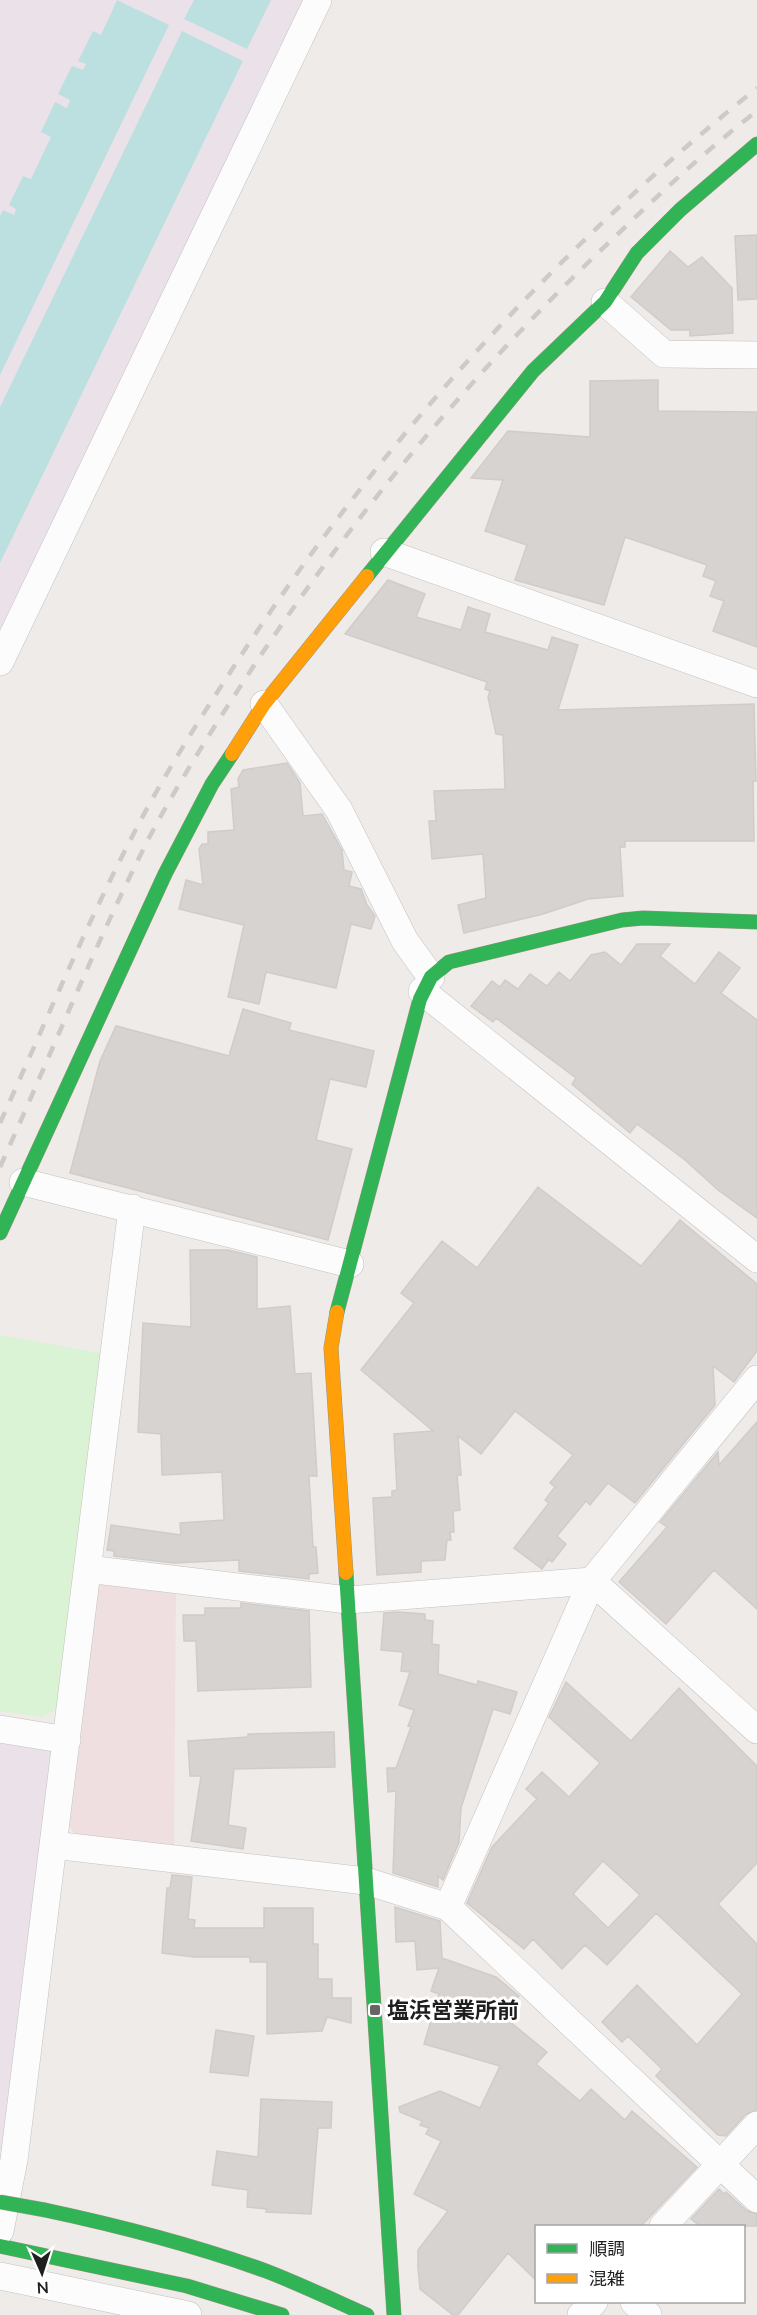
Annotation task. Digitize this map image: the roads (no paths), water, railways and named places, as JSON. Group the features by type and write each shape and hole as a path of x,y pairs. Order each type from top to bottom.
{"main road":[{"path":"0,1233 165,874 212,784 264,704 384,552 533,371 604,302 637,254 680,210 757,144"},
{"path":"394,2315 332,1348 333,1328 426,984 455,960 622,920 643,918 757,922"},
{"path":"0,2202 126,2228 200,2250 296,2283 367,2315"},
{"path":"0,2246 187,2286 282,2315"}],"street":[{"path":"0,662 318,0"},
{"path":"604,302 664,354 757,355"},
{"path":"384,552 757,684"},
{"path":"264,704 339,810 426,984 757,1259"},
{"path":"23,1182 350,1264"},
{"path":"0,2231 7,2159 67,1740 132,1208"},
{"path":"448,1907 592,1581 757,1378"},
{"path":"87,1569 348,1600 592,1581 757,1730"},
{"path":"0,1729 67,1740"},
{"path":"53,1845 366,1881 448,1907 757,2199"},
{"path":"664,2225 757,2125"},
{"path":"0,2277 188,2315"},
{"path":"582,2315 592,2303"},
{"path":"636,2303 648,2315"}],"water":[{"path":"117,0 169,25 0,375 0,216 3,210 14,215 16,209 9,205 23,176 31,179 51,137 41,132 55,102 67,108 70,100 58,94 72,66 83,70 86,64 78,61 93,31 101,35"},
{"path":"194,0 271,0 247,49 184,19"},
{"path":"182,31 243,61 0,563 0,407"}],"railway":[{"path":"0,1123 82,940 145,812 206,710 286,589 344,510 470,358 608,217 681,151 757,88"},
{"path":"0,1167 92,959 150,836 213,729 291,611 372,502 504,348 657,197 757,111"}],"place":[{"name":"塩浜営業所前","path":"375,2010"}]}
